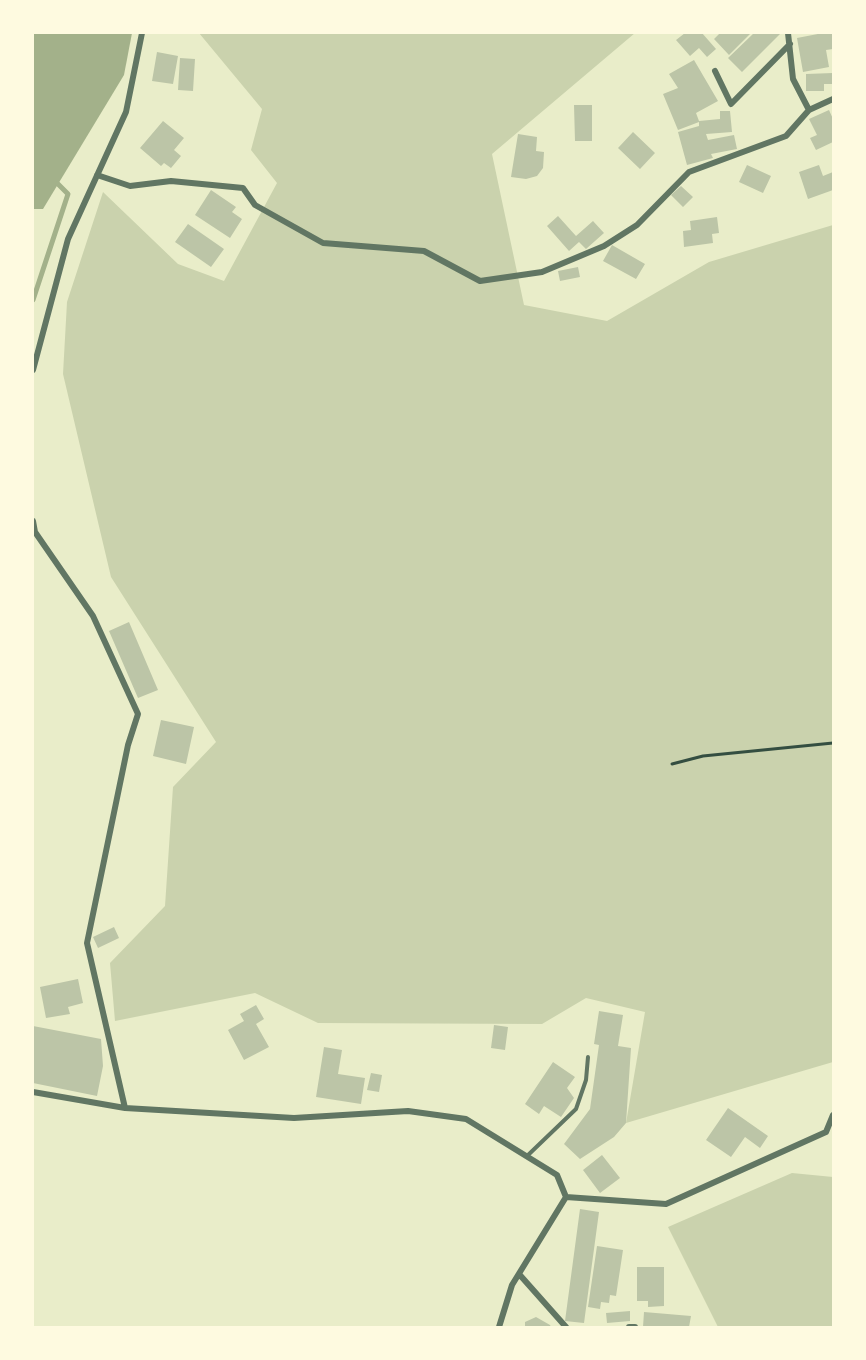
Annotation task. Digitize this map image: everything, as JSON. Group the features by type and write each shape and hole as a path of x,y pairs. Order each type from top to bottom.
{"street":[{"path":"33,370 68,239 126,112 142,33"},
{"path":"788,33 793,79 809,110"},
{"path":"715,71 731,104 790,44"},
{"path":"97,175 130,186 171,181 243,188 255,205 323,243 424,251 480,281 542,272 604,246 637,225 689,172 786,136 809,110 833,99"},
{"path":"33,521 35,532 93,616 138,714 128,745 87,943 125,1108"},
{"path":"33,1092 125,1108 294,1118 408,1111 466,1119 557,1175 566,1197"},
{"path":"566,1197 666,1204 826,1132 833,1115"},
{"path":"499,1327 512,1286 566,1197"},
{"path":"519,1274 566,1327"},
{"path":"629,1327 635,1327"}],"lane":[{"path":"527,1156 576,1109 586,1080 588,1057"}],"path":[{"path":"672,764 703,756 833,743"}],"shaded area":[{"path":"33,33 132,33 124,75 43,209 33,209"},
{"path":"199,33 635,33 492,154 524,305 607,321 709,262 833,225 833,1062 626,1123 645,1012 586,998 542,1024 318,1023 255,993 115,1021 110,963 165,906 173,787 216,742 111,577 63,374 67,302 103,192 178,264 224,281 277,183 251,150 262,109"},
{"path":"792,1173 833,1177 833,1327 718,1327 668,1227"}],"building":[{"path":"685,33 702,33 716,49 707,57 699,48 690,56 676,40"},
{"path":"720,33 751,33 729,55 714,39"},
{"path":"754,33 781,33 742,72 728,58"},
{"path":"833,33 833,49 826,50 829,67 803,72 797,38"},
{"path":"157,52 178,56 173,84 152,81"},
{"path":"180,58 195,59 193,91 178,90"},
{"path":"694,60 718,101 696,113 699,121 720,119 720,111 730,111 732,132 706,134 708,140 734,135 737,149 711,154 713,158 687,165 678,132 699,126 699,122 678,130 663,94 678,88 669,74"},
{"path":"833,73 833,84 824,84 824,91 806,91 806,74"},
{"path":"574,105 592,105 592,141 575,141"},
{"path":"829,110 833,119 833,142 816,150 810,138 817,135 809,119"},
{"path":"163,121 184,138 174,150 181,156 171,168 164,163 161,166 140,148"},
{"path":"633,132 655,153 640,169 618,148"},
{"path":"518,134 537,137 536,151 544,152 543,168 537,176 526,179 511,177"},
{"path":"747,165 771,176 763,193 739,182"},
{"path":"819,165 823,176 833,172 833,190 808,199 799,172"},
{"path":"681,186 693,197 683,207 671,195"},
{"path":"211,190 236,207 232,212 242,219 230,238 195,215"},
{"path":"558,216 576,236 593,221 604,233 586,249 579,242 569,251 547,226"},
{"path":"717,217 719,233 712,234 713,243 684,247 683,231 691,230 690,221"},
{"path":"188,224 224,249 211,267 175,242"},
{"path":"612,245 645,264 636,279 603,261"},
{"path":"578,267 580,277 560,281 558,271"},
{"path":"129,622 158,690 138,698 109,631"},
{"path":"161,720 194,727 186,764 153,756"},
{"path":"114,927 119,938 98,948 93,937"},
{"path":"78,979 83,1003 68,1007 70,1014 46,1018 40,987"},
{"path":"256,1005 264,1019 256,1024 269,1047 244,1060 228,1030 244,1021 240,1014"},
{"path":"599,1011 623,1015 618,1046 631,1048 626,1123 614,1137 580,1159 564,1144 590,1109 599,1045 594,1044"},
{"path":"494,1025 508,1027 505,1050 491,1048"},
{"path":"33,1026 101,1039 103,1066 97,1096 33,1083"},
{"path":"324,1047 342,1050 338,1074 365,1078 361,1104 316,1097"},
{"path":"553,1062 575,1077 567,1088 574,1098 561,1117 544,1106 539,1114 525,1104"},
{"path":"371,1073 382,1075 379,1092 367,1090"},
{"path":"728,1108 768,1136 760,1148 745,1137 731,1157 706,1140"},
{"path":"602,1155 620,1178 600,1193 583,1170"},
{"path":"580,1209 599,1212 584,1323 565,1321"},
{"path":"597,1246 623,1250 616,1296 610,1295 609,1303 601,1302 600,1309 588,1307"},
{"path":"637,1267 664,1267 664,1306 648,1307 648,1301 637,1301"},
{"path":"630,1311 630,1321 607,1323 606,1313"},
{"path":"644,1312 691,1316 689,1327 643,1327"},
{"path":"536,1317 551,1327 525,1327 525,1322"}],"waterway":[{"path":"33,300 68,194 58,184"}]}
